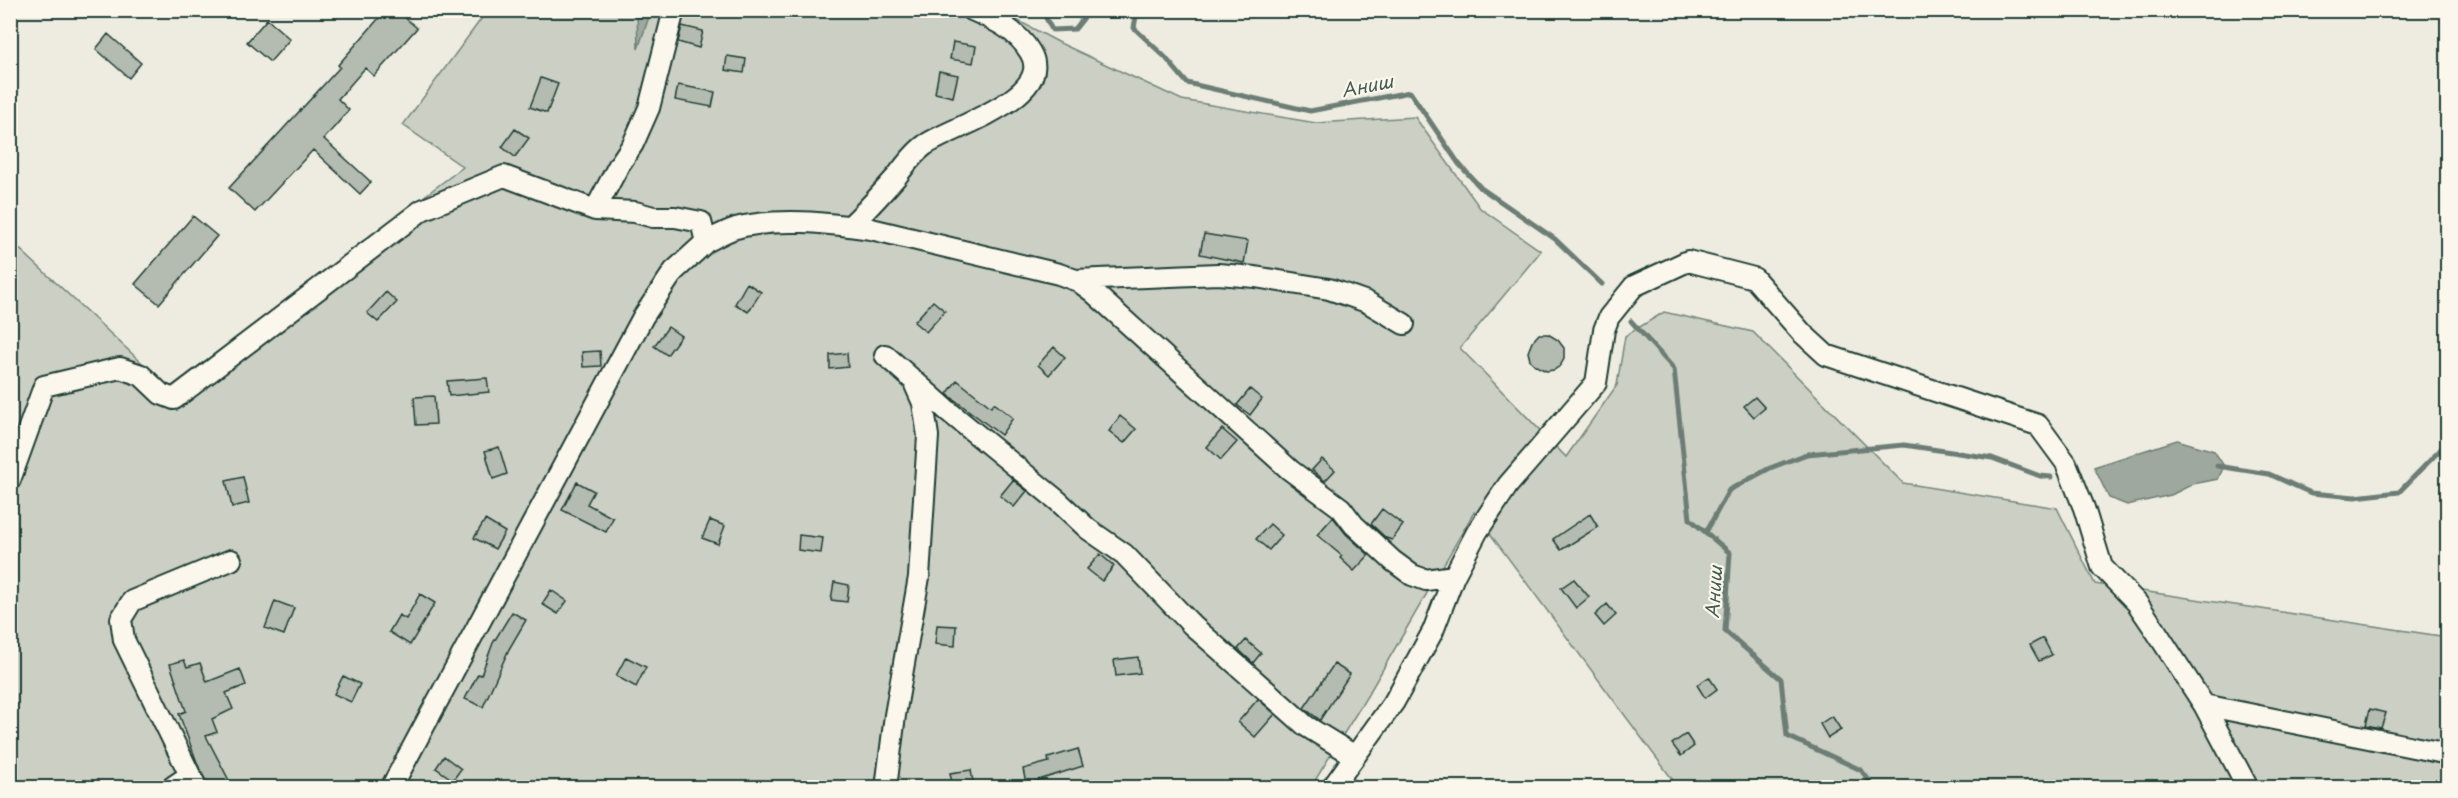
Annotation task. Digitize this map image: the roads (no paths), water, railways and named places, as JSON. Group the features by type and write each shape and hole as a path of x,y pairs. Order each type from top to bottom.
{"street":[{"path":"595,210 633,144 649,108 674,10"},
{"path":"850,226 925,146 991,112 1024,90 1031,81 1035,73 1035,60 1026,45 1011,29 972,10"},
{"path":"10,480 44,386 120,368 141,375 161,394 174,399 422,210 504,176 595,210 635,212 653,217 675,217 701,222 706,242"},
{"path":"391,788 644,317 674,271 706,242 735,229 793,223 871,229 1048,271 1075,280 1093,292 1290,470 1341,508 1354,525 1393,561 1412,575 1426,580 1455,576"},
{"path":"1332,788 1394,702 1433,631 1455,576 1477,532 1508,485 1596,383 1604,330 1609,317 1634,286 1688,261 1754,278 1802,333 1826,355 2038,425 2066,462 2084,508 2102,567 2137,603 2204,705 2248,788"},
{"path":"1075,280 1218,274 1255,277 1329,289 1367,302 1404,324"},
{"path":"885,356 1058,501 1088,529 1124,554 1192,625 1306,726 1355,756"},
{"path":"886,788 895,715 919,577 928,436 923,403 913,380"},
{"path":"171,788 193,781 124,640 121,619 132,601 231,560"},
{"path":"2204,705 2448,754"}],"waterway":[{"name":"Аниш","path":"1042,10 1052,30 1075,29 1090,10"},
{"name":"Аниш","path":"1137,10 1134,28 1165,57 1187,83 1310,111 1410,92 1459,164 1481,188 1555,239 1602,284"},
{"name":"Аниш","path":"1631,321 1674,369 1690,519 1730,553 1725,631 1781,679 1787,736 1861,770 1875,788"},
{"path":"2217,466 2269,474 2311,493 2355,497 2399,492 2448,442"},
{"path":"1706,532 1729,490 1770,468 1807,454 1904,445 1992,458 2040,476 2051,477"}]}
